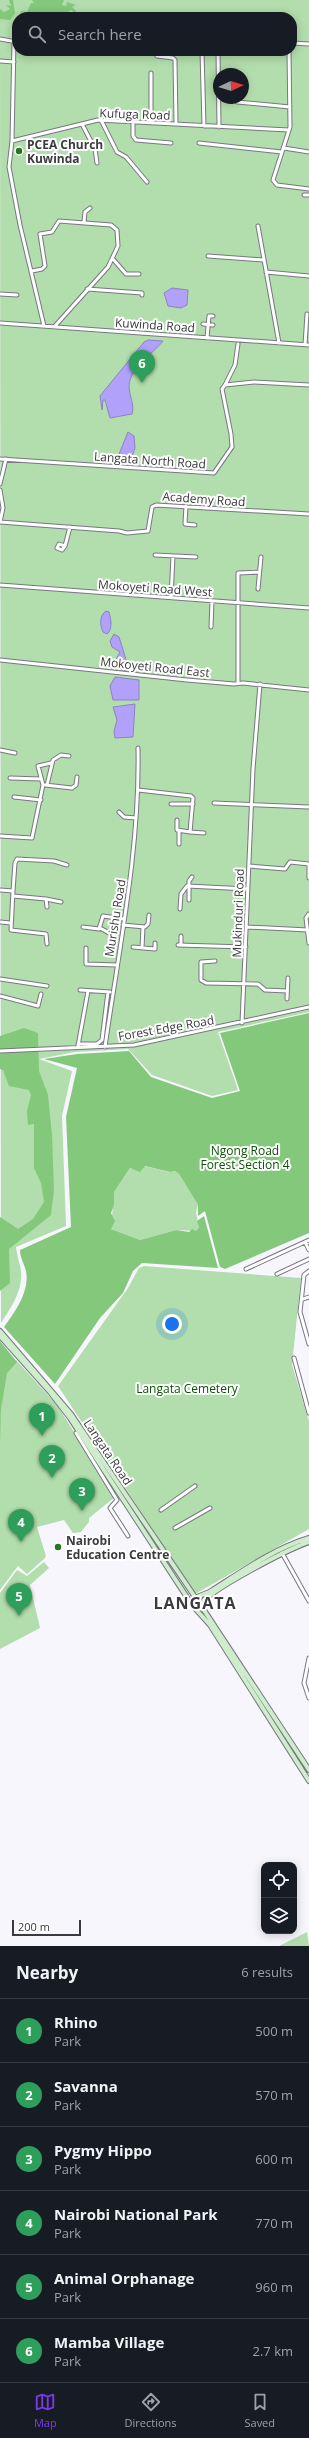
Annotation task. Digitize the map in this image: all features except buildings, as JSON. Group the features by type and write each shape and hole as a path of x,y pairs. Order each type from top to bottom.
{"main road":[{"name":"Langata Road","path":"0,1331 71,1414 190,1591 198,1597 206,1613"},
{"name":"Langata Road","path":"0,1336 67,1414 192,1605"},
{"path":"192,1605 198,1597 309,1538"},
{"path":"192,1605 196,1607 210,1596 281,1552 309,1542"},
{"path":"210,1596 205,1604 206,1613 309,1770"},
{"path":"192,1605 210,1625 309,1781"},
{"path":"249,1688 253,1689 254,1685"}],"street":[{"path":"0,39 12,40"},
{"path":"297,43 309,44"},
{"path":"15,56 12,141 9,167 20,225 44,326"},
{"path":"157,56 173,58 176,60 176,124"},
{"path":"202,56 204,126"},
{"path":"218,56 219,127"},
{"path":"289,56 289,130 273,179 274,183 309,189"},
{"path":"0,61 14,62"},
{"path":"151,73 151,122"},
{"path":"249,103 290,107"},
{"path":"101,120 117,152 124,155 147,182"},
{"name":"Kufuga Road","path":"12,141 101,120 289,130"},
{"path":"132,122 133,136 136,140 171,143"},
{"path":"82,124 95,149 97,163"},
{"path":"199,143 282,152"},
{"path":"284,148 309,152"},
{"path":"304,194 309,195"},
{"path":"84,222 84,212 90,208"},
{"path":"32,271 42,269 45,266 40,234 52,232 59,221 111,225 117,230 118,246 113,259 106,270 87,289 55,326"},
{"path":"258,226 279,343"},
{"path":"208,256 263,260"},
{"path":"113,259 126,274 139,274"},
{"path":"266,272 309,276"},
{"path":"87,289 142,293 142,295"},
{"path":"0,294 17,295"},
{"path":"307,314 307,345"},
{"path":"207,338 209,316 213,316"},
{"name":"Kuwinda Road","path":"0,322 307,345"},
{"path":"203,324 213,325"},
{"path":"225,385 235,365 238,344"},
{"path":"225,385 254,382 309,385"},
{"name":"Langata North Road","path":"0,459 214,473 232,447 222,388 225,385"},
{"path":"0,484 6,459"},
{"path":"0,490 3,504 0,522"},
{"name":"Academy Road","path":"0,522 119,531 127,533 145,532 149,529 154,505 309,514"},
{"path":"186,506 185,522 195,525"},
{"path":"65,546 70,527"},
{"path":"155,554 196,557"},
{"path":"171,598 173,556"},
{"path":"258,589 261,557"},
{"path":"238,683 239,572 260,572"},
{"name":"Mokoyeti Road West","path":"0,586 309,608"},
{"path":"211,627 212,601"},
{"name":"Mokoyeti Road East","path":"0,660 187,680 260,684 309,690"},
{"name":"Mukinduri Road","path":"242,1023 252,803 260,684"},
{"name":"Murishu Road","path":"105,1047 132,869 138,790 138,748"},
{"path":"0,750 15,753"},
{"path":"69,756 60,755 51,763 38,765 41,779 45,785 72,788 76,786 77,777"},
{"path":"0,836 32,839 51,763"},
{"path":"10,778 41,779"},
{"path":"138,790 189,795 193,797 190,832"},
{"path":"14,797 41,800"},
{"path":"214,803 252,803 309,807"},
{"path":"171,804 193,804"},
{"path":"119,812 124,816 136,818"},
{"path":"177,820 179,844"},
{"path":"179,831 204,833"},
{"path":"47,944 46,934 14,932 11,930 16,861 20,859 54,861 67,865"},
{"path":"249,866 285,869 290,862 309,864 309,878"},
{"path":"189,900 189,886 192,877"},
{"path":"180,909 181,894 186,887 189,886 248,889"},
{"path":"0,890 13,891"},
{"path":"13,896 61,902"},
{"path":"46,899 47,907"},
{"path":"309,914 306,918 309,943"},
{"path":"123,925 143,927 148,924 149,915"},
{"path":"100,928 102,916 124,919"},
{"path":"0,922 11,923"},
{"path":"83,926 100,928 111,934"},
{"path":"142,948 143,927"},
{"path":"247,927 308,930"},
{"path":"181,936 179,945 246,947"},
{"path":"132,947 155,949 155,943"},
{"path":"86,948 86,964 117,965"},
{"path":"215,961 201,962 203,982 212,984 260,984 265,990 287,991"},
{"path":"287,999 288,978"},
{"path":"0,979 47,986"},
{"path":"80,990 113,992"},
{"path":"88,991 78,1046 97,1044 102,1040 108,992"},
{"path":"0,996 38,1006 41,994"},
{"name":"Forest Edge Road","path":"0,1051 143,1044 309,1007"},
{"path":"246,1269 307,1241 309,1250"},
{"path":"277,1274 309,1259"},
{"path":"309,1271 304,1275 303,1299 300,1312 309,1342"},
{"path":"303,1299 309,1298"},
{"path":"294,1358 309,1413"},
{"path":"76,1433 117,1500 110,1508 128,1536"},
{"path":"161,1510 196,1486"},
{"path":"175,1528 210,1508"},
{"path":"281,1552 308,1599"},
{"path":"309,1658 304,1678 304,1688 309,1698"},
{"path":"304,1688 309,1685"}],"green space":[{"path":"0,0 309,0 309,1012 218,1032 238,1090 212,1096 152,1075 128,1049 75,1052 39,1059 72,1071 62,1116 66,1226 16,1247 21,1278 16,1298 1,1323"},
{"path":"9,0 13,0 15,12 12,12 12,17 10,20 0,19 0,9 4,12 10,9 6,5 11,6"},
{"path":"32,0 64,0 62,5 66,6 67,2 76,5 72,7 76,11 27,12 31,3 34,3"},
{"name":"Ngong Road Forest Section 4","path":"309,1013 309,1233 225,1269 220,1267 205,1211 198,1216 198,1205 179,1174 175,1171 170,1172 145,1166 140,1172 130,1168 114,1192 114,1205 111,1213 115,1221 111,1229 140,1240 176,1230 189,1232 192,1229 196,1231 199,1227 197,1221 204,1216 218,1268 142,1263 133,1271 123,1293 100,1318 55,1384 4,1327 21,1301 26,1286 26,1271 21,1258 20,1250 71,1227 66,1117 77,1068 44,1059 77,1054 129,1051 151,1077 212,1098 240,1091 220,1033"},
{"path":"24,1028 38,1033 39,1071 48,1095 52,1135 54,1190 51,1215 9,1249 10,1283 0,1291 0,1217 18,1229 33,1219 44,1202 41,1183 34,1168 34,1124 28,1125 27,1111 31,1095 29,1090 9,1086 3,1070 0,1069 0,1036"},
{"path":"144,1166 169,1172 175,1171 179,1174 198,1205 196,1212 199,1227 196,1231 176,1230 140,1240 111,1229 114,1192 130,1168 140,1171"},
{"name":"Langata Cemetery","path":"144,1266 301,1278 292,1365 309,1421 309,1529 195,1594 58,1386 128,1288 139,1268"},
{"path":"0,1341 17,1362 7,1373 1,1409 0,1444"},
{"path":"16,1360 57,1405 115,1497 89,1518 89,1522 81,1532 73,1533 64,1520 37,1527 46,1556 27,1574 18,1566 0,1590 0,1423 3,1374"},
{"path":"44,1562 49,1568 30,1585 40,1628 0,1649 0,1593 17,1570 27,1576"},
{"path":"307,1932 309,1946 279,1946"}],"shaded area":[{"path":"172,288 188,290 187,305 181,308 168,306 164,293"},
{"path":"148,340 163,341 137,367 130,379 129,386 133,407 132,414 110,418 105,400 103,400 102,410 100,396 144,342"},
{"path":"128,432 134,436 135,448 129,465 122,466 117,459"},
{"path":"106,611 109,612 111,624 107,634 103,632 101,626 102,615"},
{"path":"114,634 119,637 129,669 124,671 119,668 115,661 120,652 112,647 110,641"},
{"path":"115,677 139,680 139,700 113,700 110,686"},
{"path":"135,704 133,737 115,738 114,731 117,720 113,707"}],"place":[{"name":"PCEA Church Kuwinda","path":"19,151"},
{"name":"Mamba Village","path":"142,383"},
{"name":"Rhino","path":"42,1436"},
{"name":"Savanna","path":"52,1478"},
{"name":"Pygmy Hippo","path":"82,1511"},
{"name":"Nairobi National Park","path":"21,1542"},
{"name":"Nairobi Education Centre","path":"58,1547"},
{"name":"Animal Orphanage","path":"19,1616"}],"district":[{"name":"LANGATA","path":"195,1603"}]}
